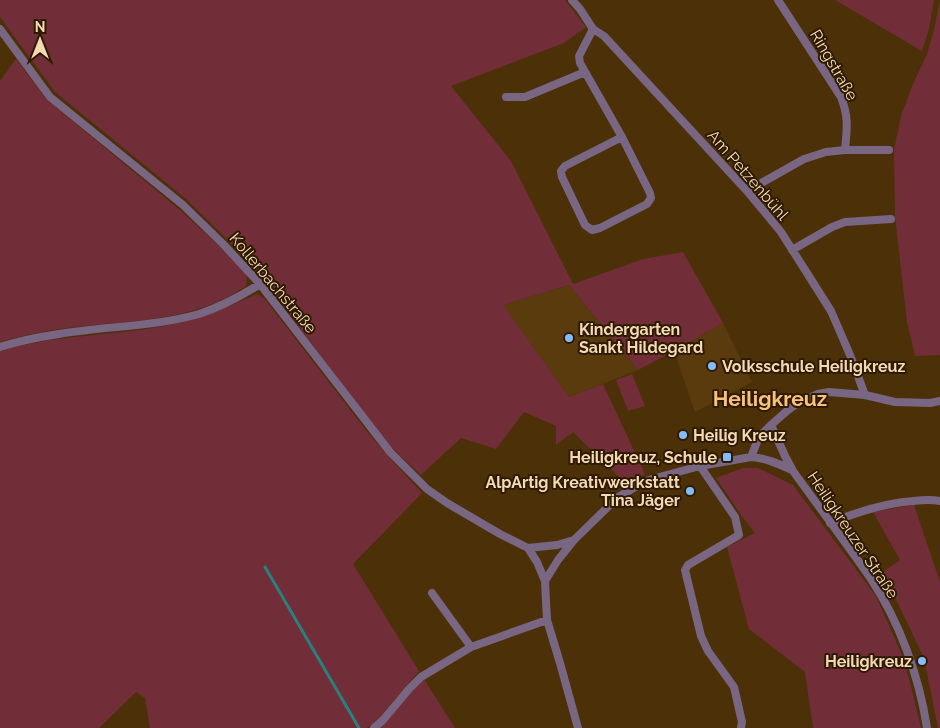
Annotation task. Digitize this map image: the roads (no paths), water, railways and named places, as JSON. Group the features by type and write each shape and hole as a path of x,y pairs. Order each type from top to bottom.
{"street":[{"name":"Am Petzenbühl","path":"572,0 593,29 604,36 747,191 780,232 831,311 865,395"},
{"name":"Ringstraße","path":"778,0 841,97 847,118 845,150"},
{"name":"Kollerbachstraße","path":"0,29 50,97 183,205 260,284 390,452 408,471 427,489 446,503 528,548"},
{"path":"593,29 579,56 580,63 622,138 650,192 650,198 647,204 600,228 592,230 585,226 561,171 565,166 622,138"},
{"path":"506,97 525,97 585,72"},
{"path":"747,191 804,159 826,152 888,150"},
{"path":"792,250 832,227 845,222 891,219"},
{"path":"0,347 60,334 172,320 201,313 240,297 260,284"},
{"path":"751,458 760,436 771,425 798,403 818,394 829,392 865,395 895,402 930,403 940,401"},
{"name":"Heiligkreuzer Straße","path":"771,425 794,471 871,580 894,621 907,651 916,679 927,728"},
{"name":"Heiligkreuzer Straße","path":"545,581 558,560 574,540 617,498 640,484 700,466 751,458 780,464 794,471"},
{"path":"700,466 735,517 739,535 688,565 684,570 701,636 708,650 734,687 742,722 741,728"},
{"path":"830,523 886,504 940,501"},
{"path":"574,540 557,545 528,548 538,562 545,581 547,620 578,728"},
{"path":"432,592 471,647"},
{"path":"374,728 422,676 471,647 547,620"}],"waterway":[{"path":"265,567 359,728"}],"place":[{"name":"Kindergarten Sankt Hildegard","path":"569,338"},
{"name":"Volksschule Heiligkreuz","path":"712,366"},
{"name":"Heilig Kreuz","path":"683,435"},
{"name":"Heiligkreuz, Schule","path":"727,457"},
{"name":"AlpArtig Kreativwerkstatt Tina Jäger","path":"690,491"},
{"name":"Heiligkreuz","path":"922,661"}],"district":[{"name":"Heiligkreuz","path":"770,398"}]}
